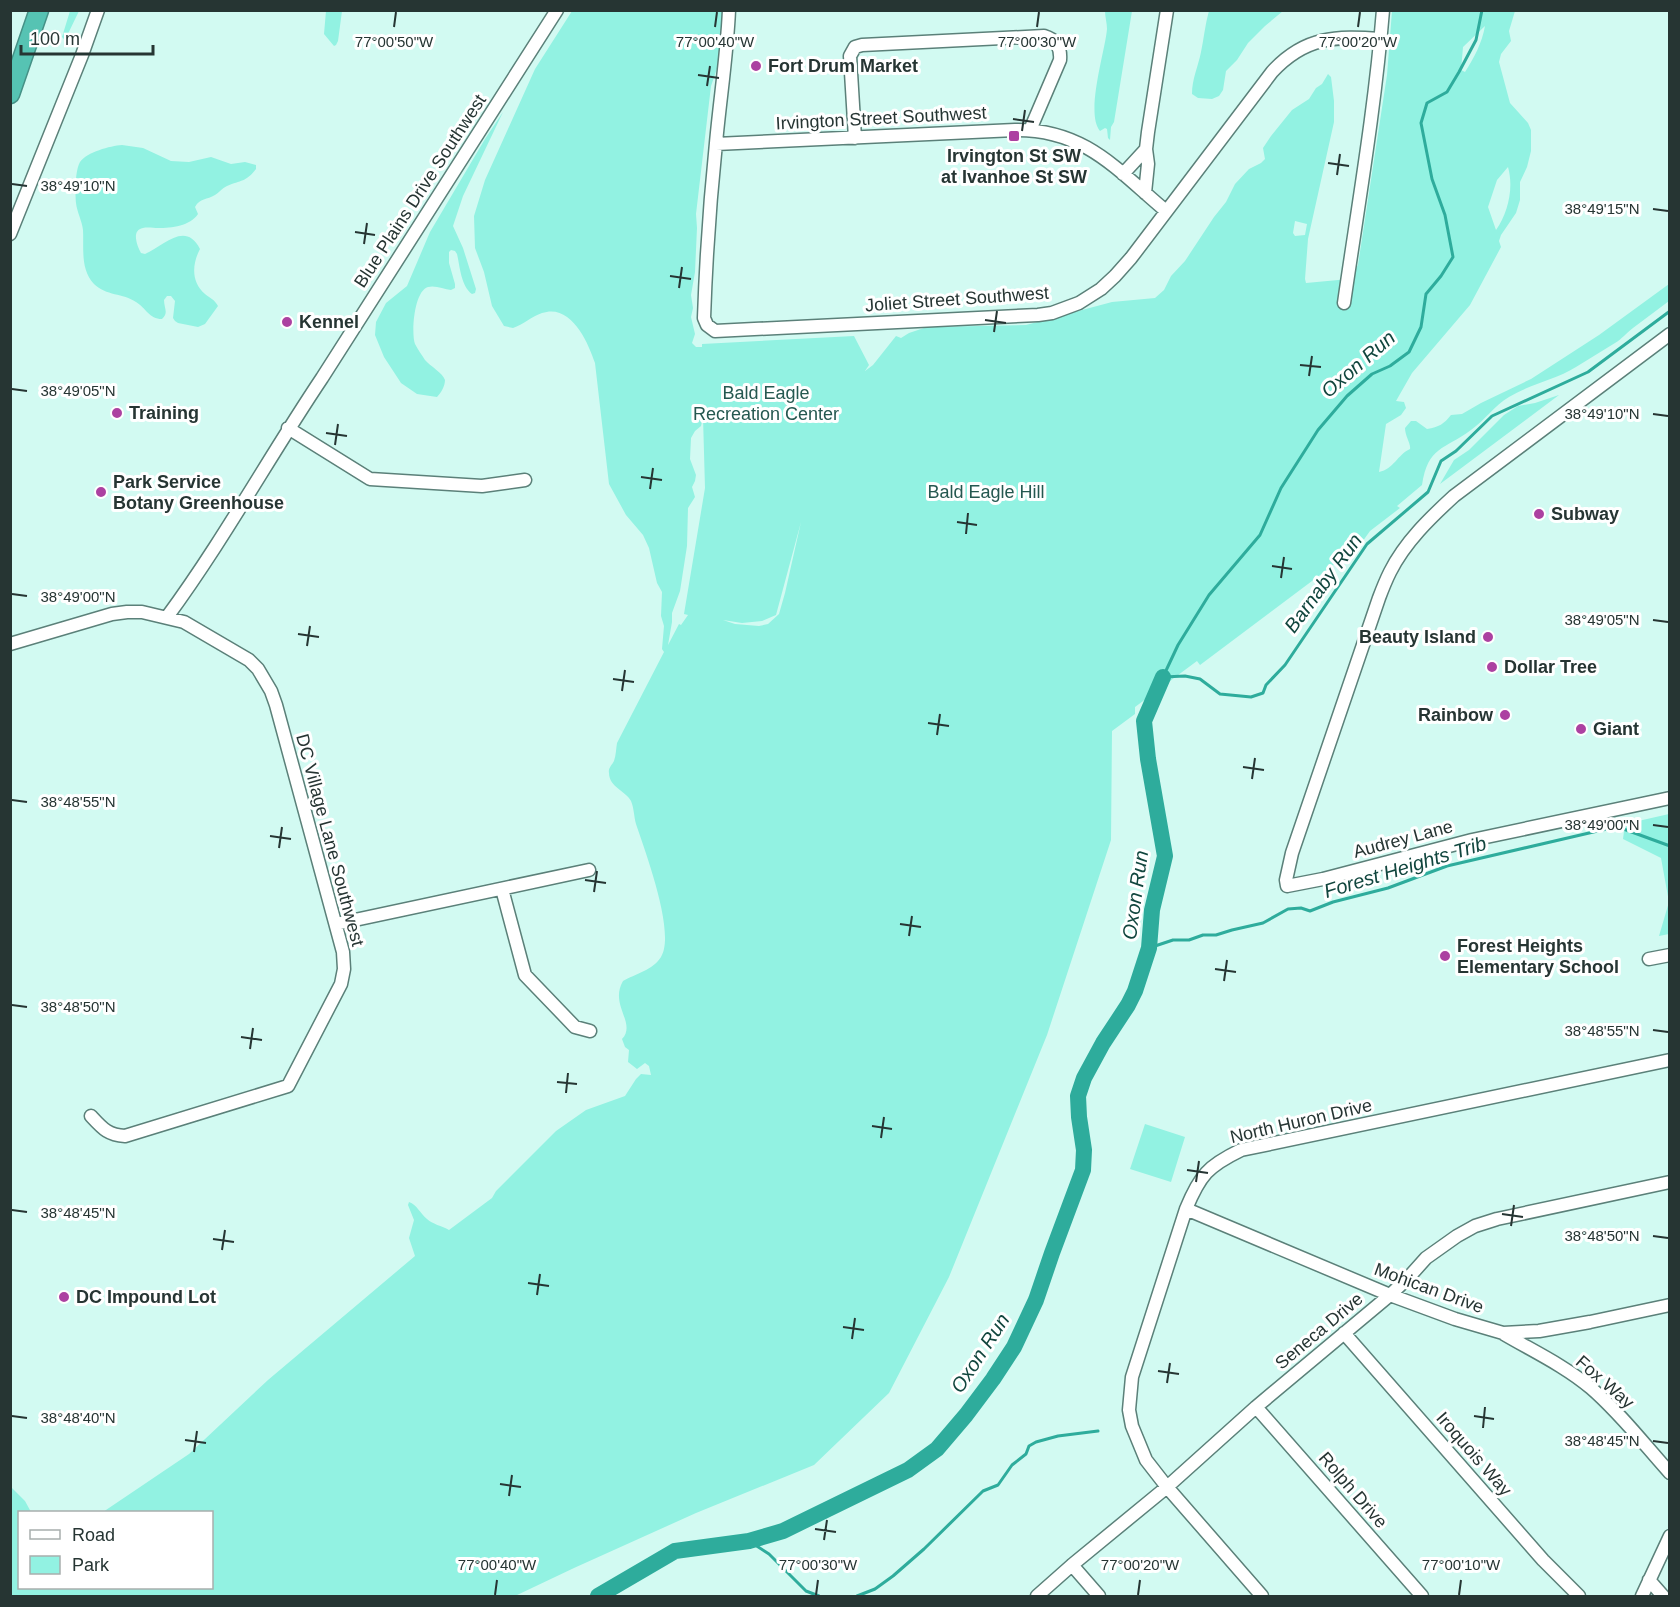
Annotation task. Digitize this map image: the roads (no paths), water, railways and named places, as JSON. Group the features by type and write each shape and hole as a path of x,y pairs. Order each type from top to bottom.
{"highway":[{"path":"10,94 39,10"}],"street":[{"path":"10,234 98,10"},
{"name":"Blue Plains Drive Southwest","path":"167,617 557,10"},
{"path":"716,144 727,52 729,10"},
{"path":"1145,193 1148,164 1146,149 1167,10"},
{"path":"1344,303 1367,148 1383,10"},
{"path":"855,138 850,56 855,47 909,42 1044,36 1052,39 1058,45 1061,57 1030,130"},
{"name":"Joliet Street Southwest","path":"716,144 707,247 705,318 707,326 715,331 1052,313 1079,303 1101,289 1131,258 1272,72 1285,59 1307,46 1328,39 1349,37 1381,39"},
{"name":"Irvington Street Southwest","path":"716,144 1030,130 1057,134 1101,155 1166,211"},
{"path":"1123,174 1146,149"},
{"name":"Audrey Lane","path":"1670,334 1454,496 1434,514 1404,549 1390,571 1379,598 1292,853 1286,880 1287,886 1323,879 1472,840 1670,798"},
{"path":"288,428 370,479 482,486 525,480"},
{"path":"10,644 116,613 142,612 167,617"},
{"name":"DC Village Lane Southwest","path":"91,1116 112,1135 125,1136 288,1086 341,984 344,969 343,951 336,924 276,705 265,679 249,660 184,622 167,617"},
{"path":"336,924 589,870"},
{"path":"502,889 525,975 575,1028 590,1031"},
{"path":"1649,959 1670,955"},
{"name":"North Huron Drive","path":"1262,1596 1146,1460 1132,1426 1130,1393 1132,1377 1186,1209 1197,1183 1222,1159 1242,1150 1670,1060"},
{"name":"Seneca Drive","path":"1037,1596 1390,1295 1426,1258 1457,1236 1475,1226 1497,1219 1670,1182"},
{"name":"Mohican Drive","path":"1186,1209 1390,1295 1503,1334 1539,1331 1670,1305"},
{"name":"Iroquois Way","path":"1344,1332 1536,1552 1579,1596"},
{"name":"Fox Way","path":"1503,1334 1564,1369 1590,1387 1670,1473"},
{"name":"Rolph Drive","path":"1256,1407 1422,1596"},
{"path":"1642,1596 1670,1536"},
{"path":"1072,1565 1099,1596"},
{"path":"1650,1580 1663,1596"}],"waterway":[{"name":"Oxon Run","path":"1482,10 1476,40 1459,72 1447,92 1427,103 1421,123 1432,179 1445,215 1453,257 1426,294 1421,327 1409,352 1390,366 1372,374 1347,396 1318,430 1281,488 1260,535 1209,595 1178,645 1163,677 1185,676 1200,679 1220,694 1251,697 1263,693 1266,685 1285,665 1367,544 1428,492 1441,461 1456,451 1492,416 1588,372 1670,311"},
{"name":"Oxon Run","path":"598,1596 675,1551 749,1541 783,1531 908,1470 937,1449 966,1415 1014,1347 1036,1300 1083,1170 1084,1150 1078,1096 1084,1078 1128,1005 1149,948 1152,910 1165,856 1148,759 1144,721 1163,677"},
{"name":"Forest Heights Trib","path":"1149,948 1173,940 1189,940 1203,935 1216,935 1263,923 1288,909 1301,908 1310,911 1333,902 1388,888 1447,866 1602,830 1618,827 1670,846"},
{"path":"857,1596 875,1589 893,1576 983,1491 998,1485 1012,1465 1026,1454 1029,1446 1058,1436 1098,1431"},
{"path":"749,1541 769,1554 806,1591 819,1596"}],"place":[{"name":"Fort Drum Market","path":"756,66"},
{"name":"Irvington St SW at Ivanhoe St SW","path":"1014,136"},
{"name":"Kennel","path":"287,322"},
{"name":"Training","path":"117,413"},
{"name":"Park Service Botany Greenhouse","path":"101,492"},
{"name":"Subway","path":"1539,514"},
{"name":"Beauty Island","path":"1488,637"},
{"name":"Dollar Tree","path":"1492,667"},
{"name":"Rainbow","path":"1505,715"},
{"name":"Giant","path":"1581,729"},
{"name":"Forest Heights Elementary School","path":"1445,956"},
{"name":"DC Impound Lot","path":"64,1297"}],"park label":[{"name":"Bald Eagle Recreation Center","path":"766,403"},
{"name":"Bald Eagle Hill","path":"986,492"}],"water label":[{"name":"Barnaby Run","path":"1323,583"}]}
